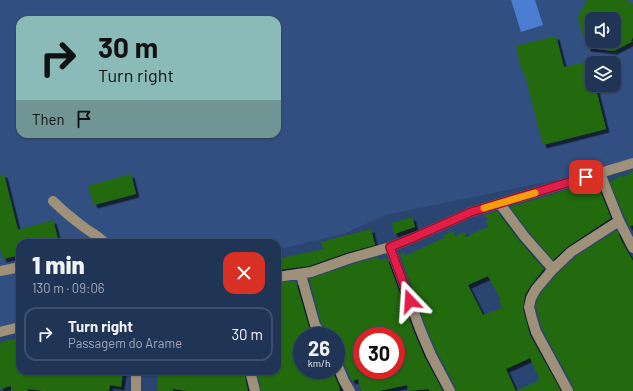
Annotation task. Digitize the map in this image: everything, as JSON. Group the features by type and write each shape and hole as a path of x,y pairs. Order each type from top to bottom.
{"street":[{"path":"281,276 311,272 351,258 390,247 471,212 633,163"},
{"path":"600,173 619,221 630,234 633,248"},
{"path":"53,201 65,213 100,239"},
{"path":"500,204 524,236 553,269"},
{"path":"568,391 536,332 530,307 531,298 536,289 553,269 571,252 619,221"},
{"path":"390,247 428,348 450,391"},
{"path":"0,271 16,268"},
{"path":"289,275 301,275 316,327"},
{"path":"0,332 16,328"},
{"path":"136,375 136,391"},
{"path":"251,375 254,391"},
{"path":"343,379 350,391"}],"shaded area":[{"path":"0,0 633,0 633,160 566,178 385,215 346,233 281,249 281,239 16,239 16,323 0,328"},
{"path":"511,0 535,0 543,25 521,32"}],"building":[{"path":"587,0 627,0 633,5 633,37 631,41 633,41 621,47 621,12 585,12 585,39 582,35 578,17"},
{"path":"556,36 564,67 585,62 585,92 597,92 606,129 543,145 516,46"},
{"path":"587,48 620,48 614,51"},
{"path":"633,171 633,225 629,227 610,182 622,175 624,177"},
{"path":"4,174 18,230 53,220 58,239 16,239 16,256 3,259 0,248 0,175"},
{"path":"131,174 136,194 94,205 88,186"},
{"path":"596,181 611,218 567,247 553,260 510,207"},
{"path":"497,211 544,269 525,295 523,309 530,335 561,391 516,391 456,391 456,388 426,327 400,254 403,252 405,256 444,238 443,236 453,231 455,236 464,232 466,237 489,226 486,222 488,220 484,215","holes":["488,276 501,300 499,301 502,308 483,315 468,285","530,358 540,380 516,391 506,369"]},
{"path":"412,217 415,227 394,234 392,223"},
{"path":"371,229 375,245 349,252 309,266 281,270 281,258 323,249 321,242"},
{"path":"617,230 633,261 633,391 574,391 574,388 542,329 536,307 537,300 558,273 575,257"},
{"path":"378,257 379,260 387,258 414,332 425,358 443,391 429,391 429,389 408,391 407,385 379,391 361,391 358,379 352,381 345,366 345,327 324,327 309,279"},
{"path":"292,281 296,282 309,327 293,327 293,379 336,379 340,391 261,391 258,375 281,375 281,282"},
{"path":"16,339 16,375 122,375 121,387 110,385 109,391 43,391 28,389 28,391 11,391 11,386 0,389 0,343"},
{"path":"158,375 245,375 248,391 188,391 173,389 173,391 157,391"}],"slow traffic":[{"path":"484,208 535,193"}],"route":[{"path":"410,301 390,247 482,208 500,204 586,177"}]}
